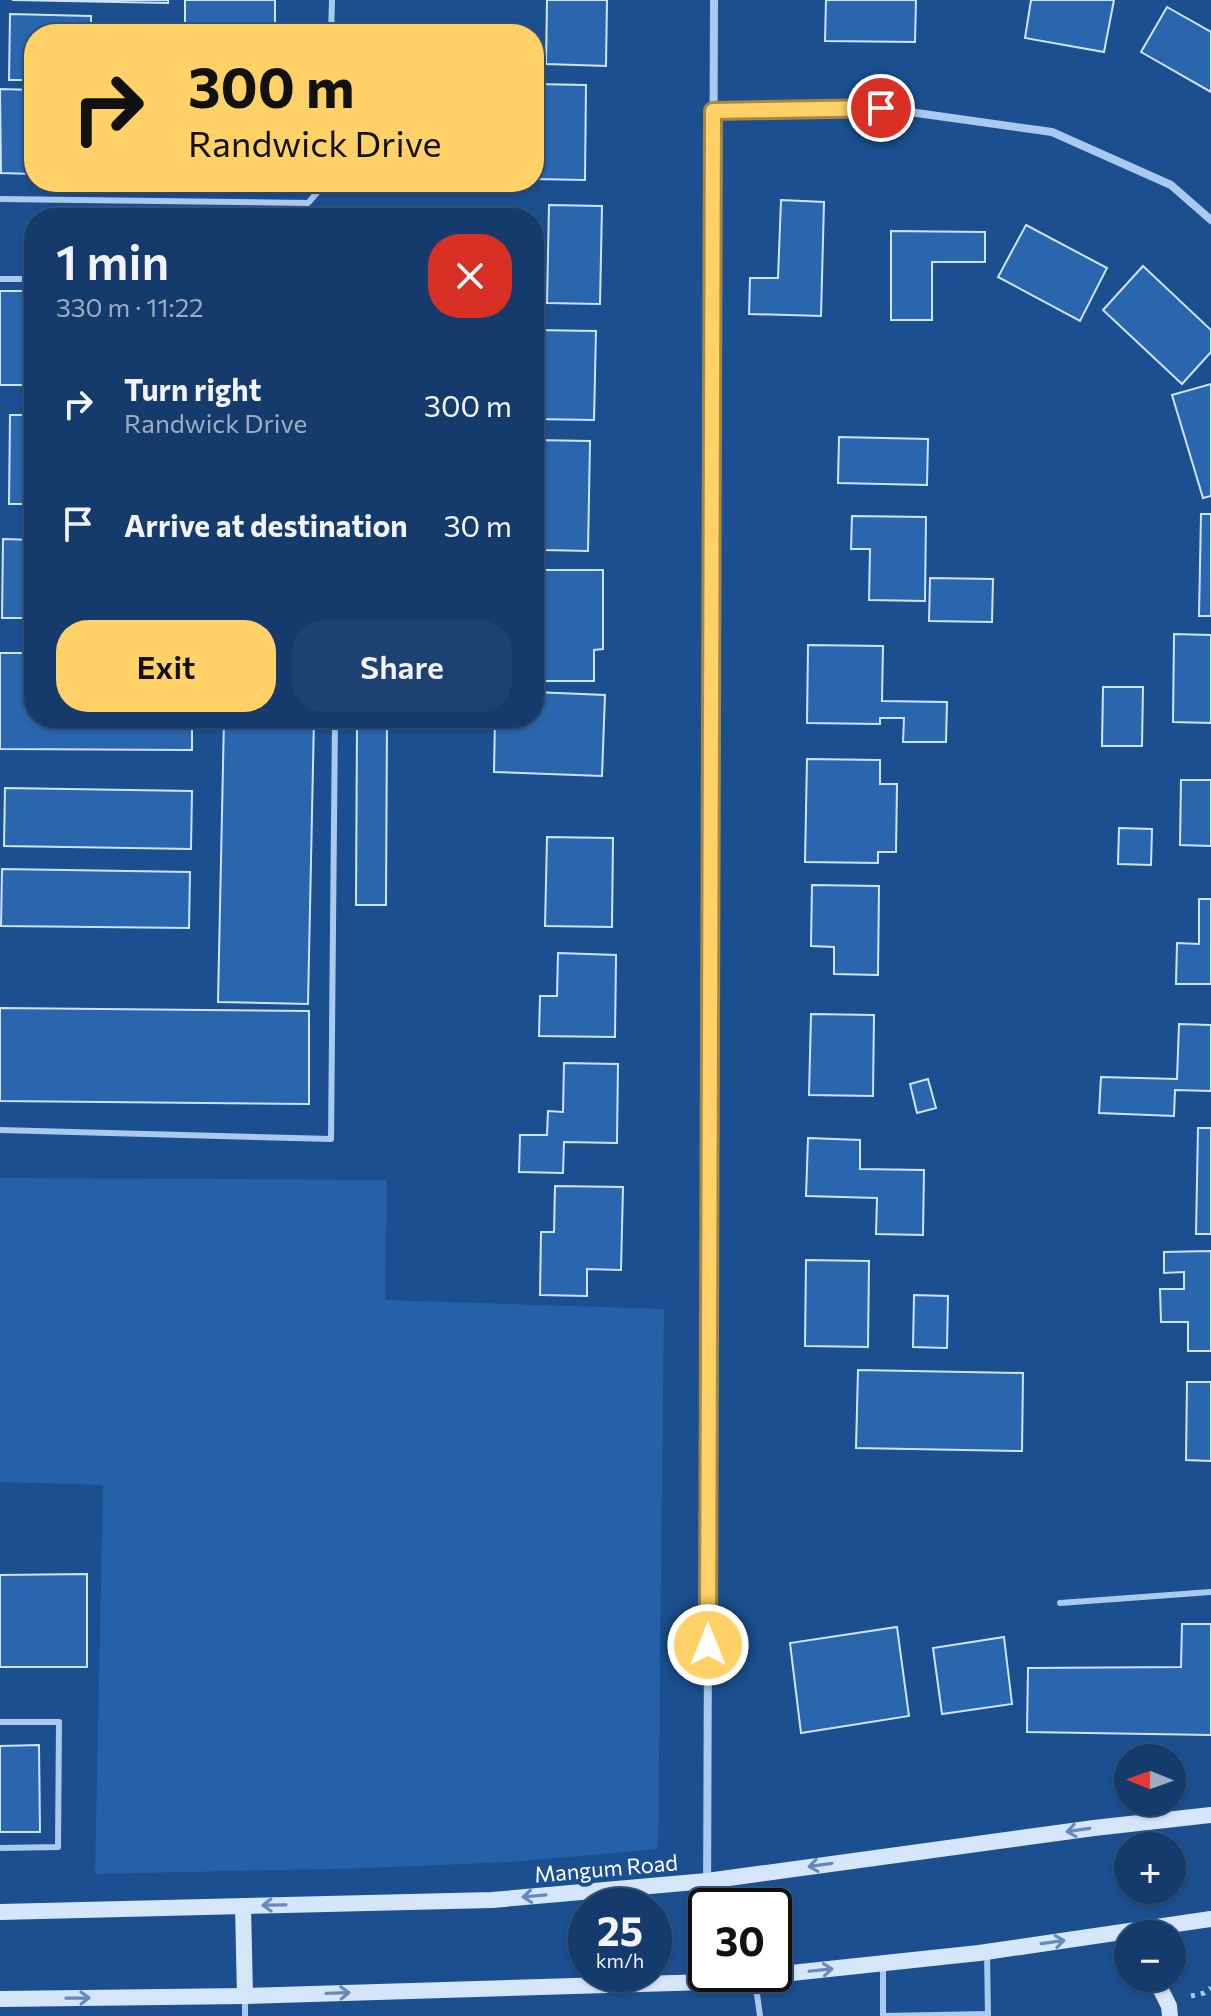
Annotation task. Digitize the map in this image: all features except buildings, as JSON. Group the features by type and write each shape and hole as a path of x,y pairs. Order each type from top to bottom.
{"main road":[{"name":"Mangum Road","path":"0,1912 492,1900 707,1881 1211,1815"},
{"path":"243,1906 245,1996"},
{"path":"1186,1924 1211,1919"},
{"path":"792,1973 1114,1938"},
{"path":"0,1999 245,1996 688,1979"},
{"path":"1162,1992 1170,2016"}],"street":[{"path":"707,1888 714,0"},
{"path":"713,111 881,108 1052,132 1171,185 1211,220"}],"lane":[{"path":"331,24 332,0"},
{"path":"0,199 308,203 318,192"},
{"path":"0,279 24,279"},
{"path":"0,1130 331,1139 335,728"},
{"path":"1060,1603 1211,1592"},
{"path":"0,1722 59,1722 58,1847 0,1848"},
{"path":"883,1963 883,2016 988,2015 987,1951"},
{"path":"756,1992 760,2016"},
{"path":"245,1996 245,2016"}],"path":[{"path":"1191,1996 1211,1988"}],"shaded area":[{"path":"0,1178 387,1180 385,1300 664,1309 658,1849 511,1862 95,1874 103,1485 0,1482"}],"route":[{"path":"708,1645 713,111 881,108"}]}
